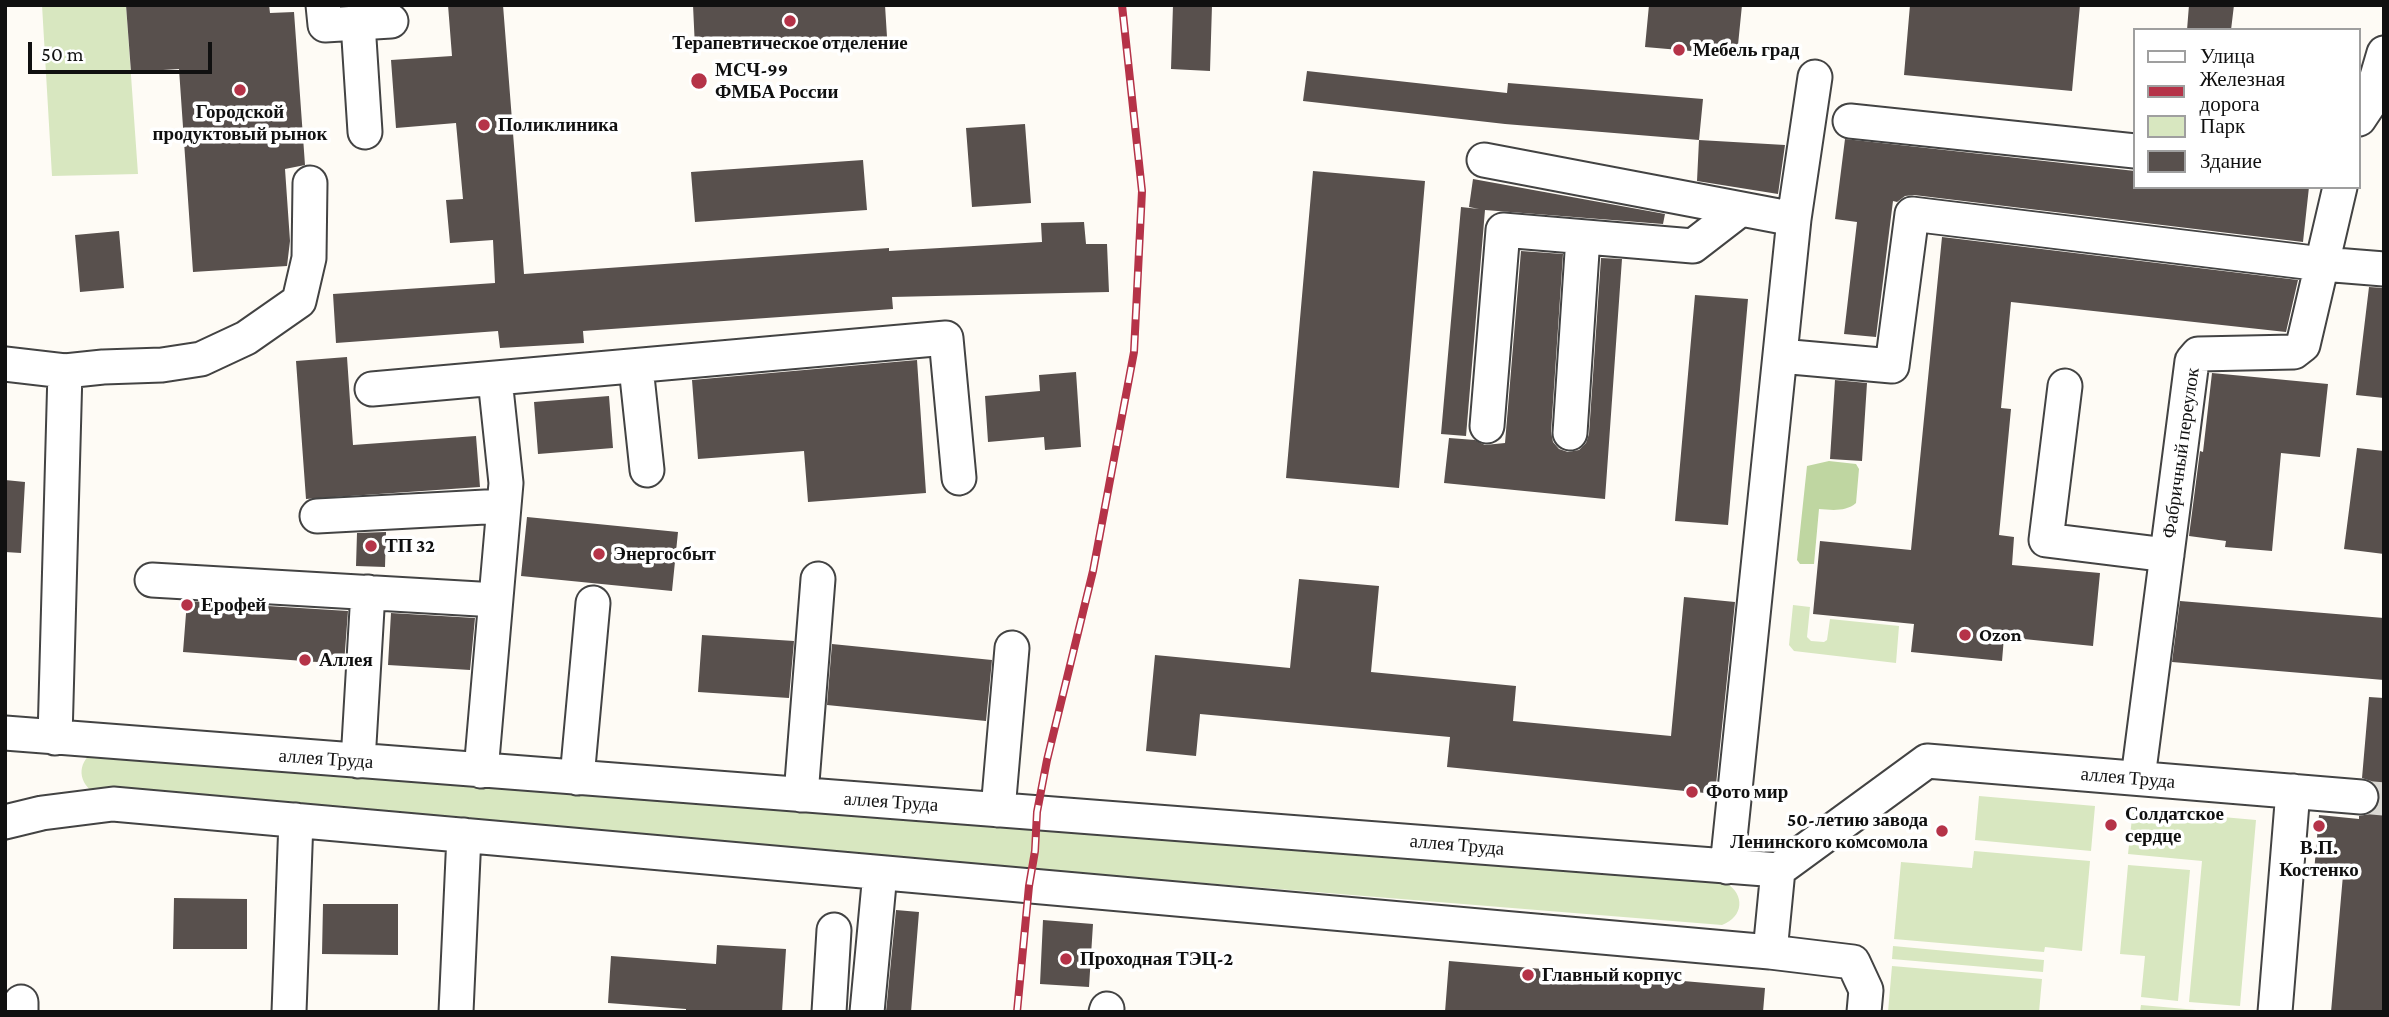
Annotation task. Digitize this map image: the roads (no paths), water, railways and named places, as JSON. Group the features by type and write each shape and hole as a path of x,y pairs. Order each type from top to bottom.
{"street":[{"path":"323,5 325,25 391,21"},
{"path":"358,23 365,132"},
{"path":"2368,108 2384,53"},
{"path":"1727,867 1794,219 1815,77"},
{"path":"1850,121 2134,151"},
{"path":"1484,160 1794,219"},
{"path":"5,363 65,371 162,365 201,359 246,338 299,301 309,258 310,183"},
{"name":"Фабричный переулок","path":"2138,778 2192,361 2198,354 2294,352 2303,345 2340,189"},
{"path":"1487,426 1503,230 1693,246 1741,209"},
{"path":"1780,356 1892,366 1912,214 2322,264 2384,269"},
{"path":"1570,433 1583,237"},
{"path":"372,389 946,338 959,478"},
{"path":"636,367 647,470"},
{"path":"55,738 65,371"},
{"path":"481,771 506,483 495,379"},
{"path":"2065,386 2046,540 2167,555"},
{"path":"317,516 504,506"},
{"path":"801,795 818,579"},
{"path":"152,580 479,599"},
{"path":"358,761 368,592"},
{"path":"578,778 593,603"},
{"path":"998,810 1012,649"},
{"name":"аллея Труда","path":"5,733 1777,870 1927,761 2361,797"},
{"path":"2275,1012 2293,791"},
{"path":"5,822 41,813 113,804 1770,951 1853,962 1866,990 1864,1012"},
{"path":"289,1012 296,820"},
{"path":"456,1012 464,835"},
{"path":"1770,951 1777,870"},
{"path":"867,1012 880,873"},
{"path":"829,1012 834,930"}],"tunnel":[{"path":"2361,797 2384,799"}],"railway":[{"path":"1017,1012 1037,812 1093,571 1134,352 1142,191 1122,5"}],"place":[{"name":"Терапевтическое отделение","path":"790,21"},
{"name":"Мебель град","path":"1679,50"},
{"name":"МСЧ-99 ФМБА России","path":"699,81"},
{"name":"Городской продуктовый рынок","path":"240,90"},
{"name":"Поликлиника","path":"484,125"},
{"name":"ТП 32","path":"371,546"},
{"name":"Энергосбыт","path":"599,554"},
{"name":"Ерофей","path":"187,605"},
{"name":"Ozon","path":"1965,635"},
{"name":"Аллея","path":"305,660"},
{"name":"Фото мир","path":"1692,792"},
{"name":"Солдатское сердце","path":"2111,825"},
{"name":"В.П. Костенко","path":"2319,826"},
{"name":"50-летию завода Ленинского комсомола","path":"1942,831"},
{"name":"Проходная ТЭЦ-2","path":"1066,959"},
{"name":"Главный корпус","path":"1528,975"}]}
